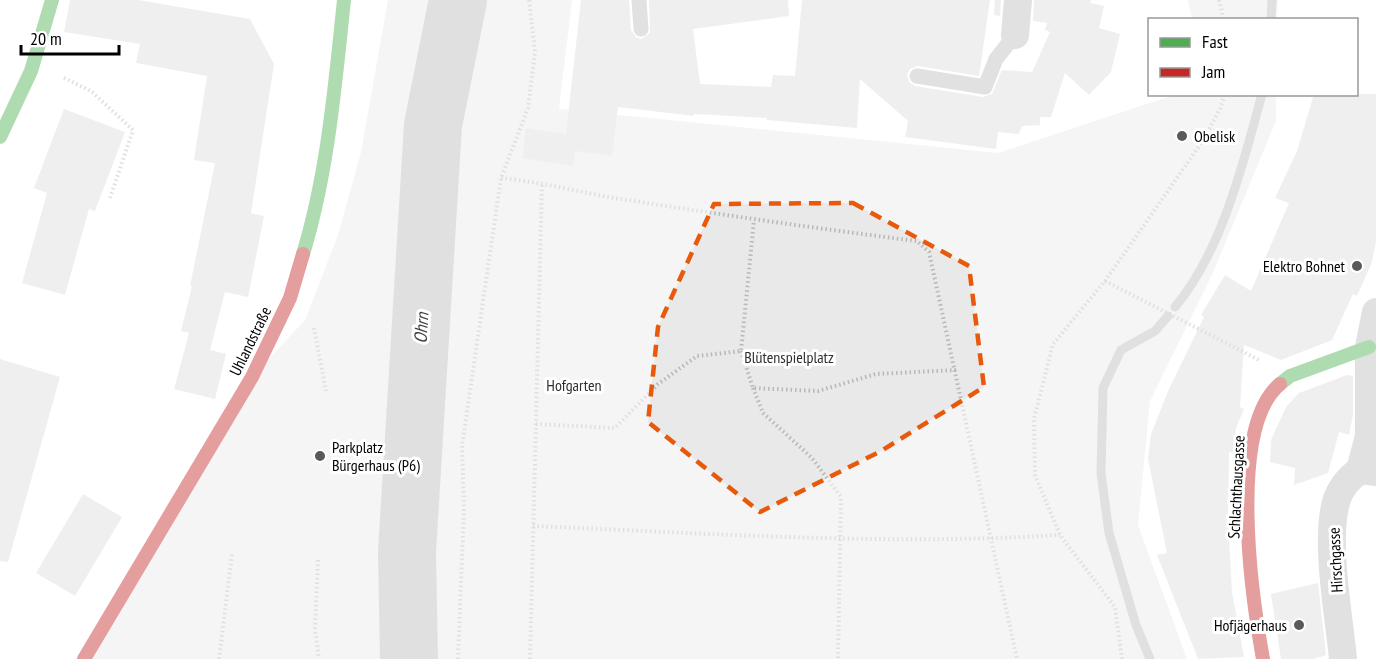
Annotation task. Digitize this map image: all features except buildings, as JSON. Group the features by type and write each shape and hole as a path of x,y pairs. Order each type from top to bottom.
{"main road":[{"path":"0,137 33,63 52,0"},
{"name":"Uhlandstraße","path":"84,659 252,377 290,298 312,225 331,118 344,0"},
{"name":"Schlachthausgasse","path":"1263,659 1251,591 1247,519 1253,435 1273,390 1290,376 1369,347"}],"street":[{"path":"1015,35 1018,0"},
{"name":"Hirschgasse","path":"1343,659 1332,525 1336,500 1347,480 1368,471 1369,347 1376,312"}],"lane":[{"path":"639,0 641,29"},
{"path":"917,76 985,87 996,59 1015,35"}],"path":[{"path":"458,659 464,507 462,446 501,178 528,108 535,52 529,0"},
{"path":"1219,0 1224,18"},
{"path":"33,63 92,90 133,130 109,201"},
{"path":"1122,659 1115,607 1060,535 1035,475 1034,419 1053,344 1105,281 1202,142 1224,96"},
{"path":"501,178 542,182 604,196 754,220 917,241 929,252 1017,659"},
{"path":"530,659 542,182"},
{"path":"754,220 741,351 764,413 812,458 841,497 838,659"},
{"path":"1105,281 1290,376"},
{"path":"290,298 310,314 318,341 326,391"},
{"path":"536,424 615,428 658,384 697,356 741,351"},
{"path":"753,388 818,391 876,374 956,370"},
{"path":"533,526 839,538 992,540 1060,535"},
{"path":"219,659 232,554"},
{"path":"318,560 315,629 319,659"}],"highlighted area":[{"path":"853,203 969,266 984,387 881,451 760,512 648,422 658,327 714,204"}],"green space":[{"name":"Hofgarten","path":"388,0 572,0 559,109 998,153 1171,96 1276,96 1276,121 1212,275 1150,401 1138,525 1187,659 84,659 252,377 305,320 338,235 361,152"},
{"path":"1188,0 1278,0 1277,18 1192,18"}],"waterway":[{"name":"Ohrn","path":"409,659 407,552 433,125 458,0"},
{"path":"1271,18 1272,0"},
{"path":"1175,307 1206,260 1218,233 1239,177 1261,96"},
{"path":"1150,659 1136,625 1109,533 1101,473 1103,388 1121,350 1155,331 1168,316"}],"traffic: fast":[{"path":"0,137 31,71 52,0"},
{"path":"303,254 325,160 344,0"},
{"path":"1280,384 1290,376 1369,347"}],"traffic: jam":[{"path":"84,659 252,377 290,298 303,254"},
{"path":"1263,659 1250,557 1248,474 1253,437 1264,406 1280,384"}],"place":[{"name":"Obelisk","path":"1182,136"},
{"name":"Elektro Bohnet","path":"1357,266"},
{"name":"Parkplatz Bürgerhaus (P6)","path":"320,456"},
{"name":"Hofjägerhaus","path":"1299,625"}],"park label":[{"name":"Blütenspielplatz","path":"789,357"}]}
